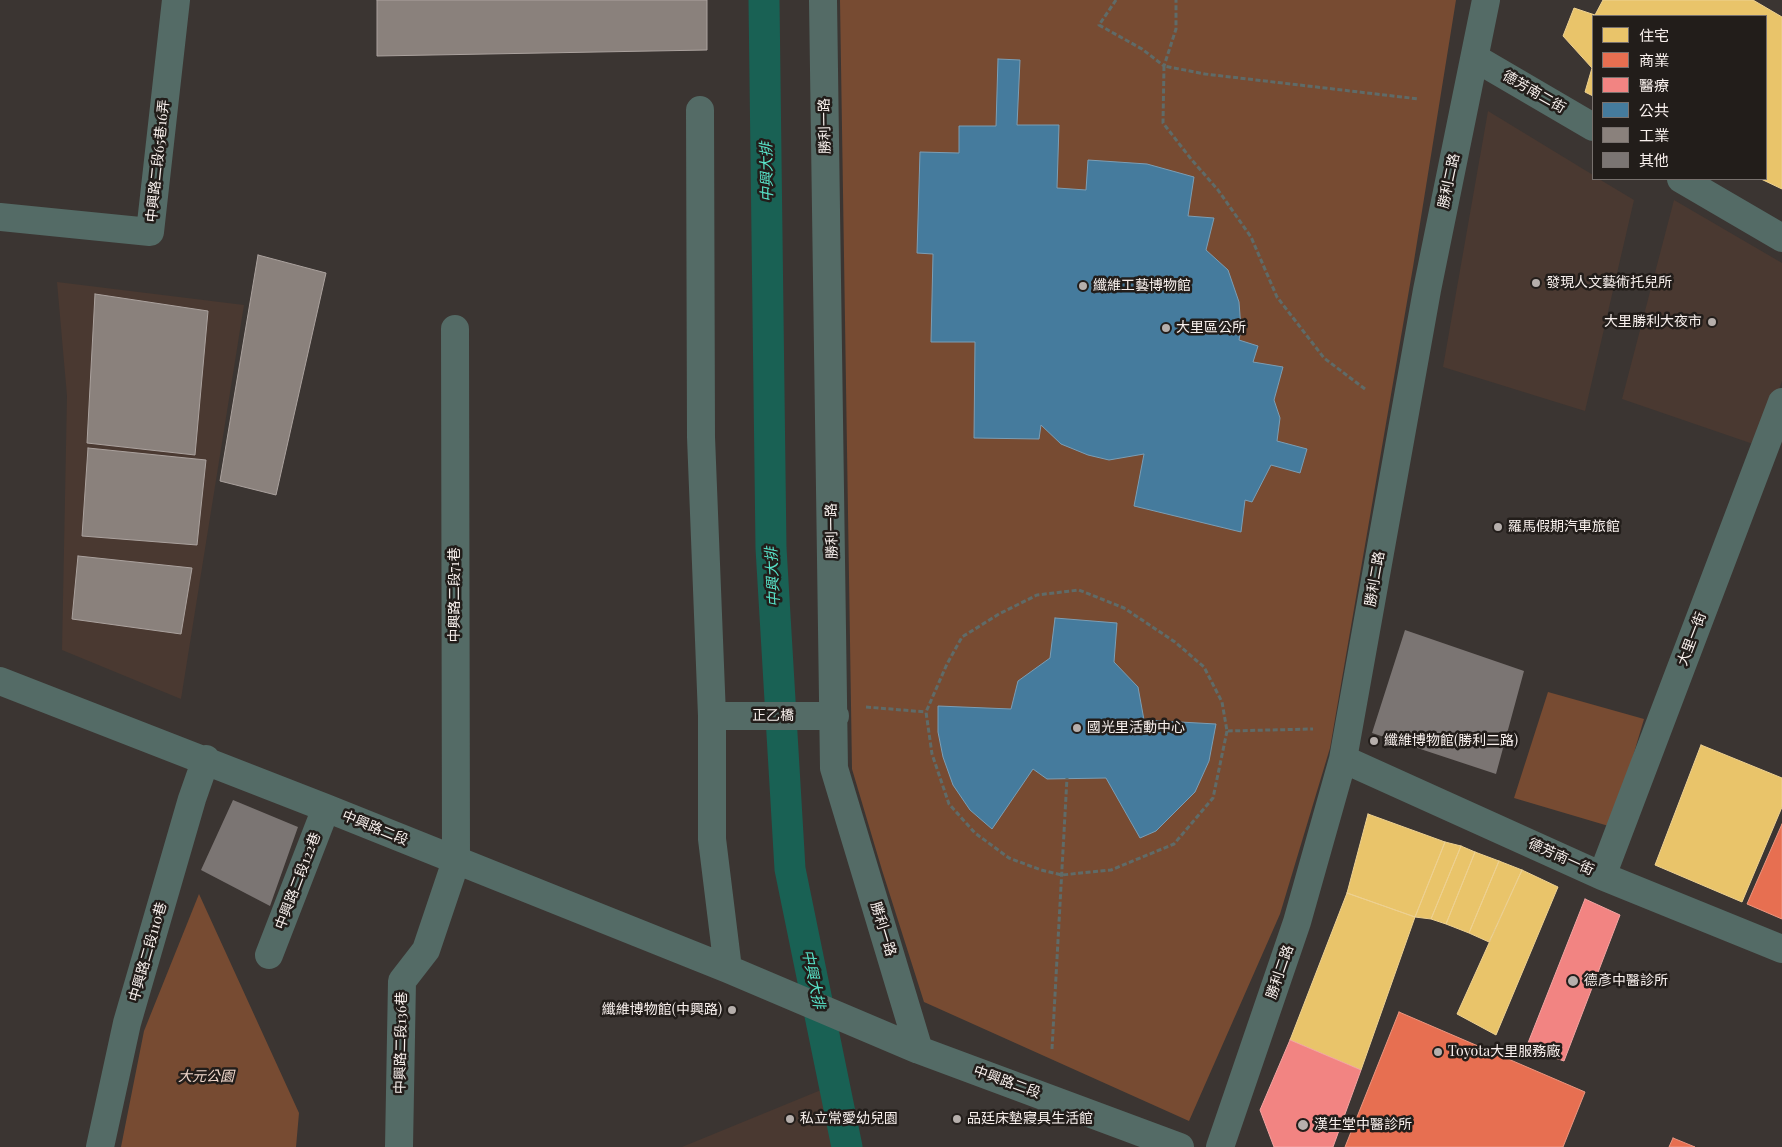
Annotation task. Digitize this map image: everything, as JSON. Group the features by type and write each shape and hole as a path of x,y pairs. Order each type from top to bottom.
{"street":[{"name":"中興路二段65巷16弄","path":"0,217 150,232 176,0"},
{"name":"勝利一路","path":"823,0 835,716 834,768 919,1050"},
{"name":"勝利二路","path":"1220,1147 1297,922 1343,758 1425,300 1486,0"},
{"name":"德芳南二街","path":"1475,58 1592,126"},
{"path":"700,110 701,437 712,716 712,839 739,974"},
{"path":"1684,180 1782,238"},
{"name":"中興路二段71巷","path":"454,329 456,861"},
{"name":"大里一街","path":"1602,876 1782,402"},
{"name":"中興路二段","path":"0,681 206,759 739,974 919,1050 1180,1147"},
{"name":"正乙橋","path":"712,716 835,716"},
{"name":"德芳南一街","path":"1343,758 1602,876 1782,949"},
{"name":"中興路二段110巷","path":"100,1147 127,1023 192,800 206,759"},
{"name":"中興路二段122巷","path":"269,955 326,808"},
{"name":"中興路二段136巷","path":"399,1147 402,980 426,950 456,861"}],"path":[{"path":"1116,0 1099,25 1142,49 1164,66 1205,74 1420,100"},
{"path":"1176,0 1176,29 1164,66 1163,123 1218,190 1251,237 1277,297 1324,358 1365,389"},
{"path":"1079,590 1124,608 1175,642 1204,667 1222,702 1227,731 1212,798 1174,844 1111,870 1062,875 1041,870 1009,858 975,833 949,804 932,754 926,712 947,664 962,637 999,614 1037,595 1079,590"},
{"path":"866,707 926,712"},
{"path":"1227,731 1313,729"},
{"path":"1052,1049 1067,778"}],"shaded area":[{"name":"發現人文藝術托兒所","path":"1488,111 1592,174 1592,180 1601,180 1634,200 1585,411 1443,367"},
{"name":"大里勝利大夜市","path":"1674,200 1782,263 1782,381 1759,446 1622,399"},
{"path":"57,282 244,305 181,699 62,650 67,396"},
{"name":"私立常愛幼兒園","path":"821,1090 838,1147 682,1147"}],"green space":[{"path":"840,0 1456,0 1413,267 1330,748 1280,914 1189,1121 924,1002 882,870 852,769"},
{"path":"1548,692 1644,719 1612,827 1514,798"},
{"name":"大元公園","path":"199,894 299,1113 296,1147 121,1147 144,1031"}],"building: 住宅":[{"path":"1603,0 1753,0 1782,17 1782,189 1763,180 1767,180 1767,15 1595,15"},
{"path":"1574,8 1595,15 1592,15 1592,68 1563,36"},
{"path":"1592,68 1592,96 1585,92"},
{"path":"1701,745 1782,778 1782,807 1742,902 1655,865"},
{"path":"1368,814 1445,842 1415,917 1347,893"},
{"path":"1445,842 1461,846 1431,919 1415,917"},
{"path":"1461,846 1475,852 1446,924 1431,919"},
{"path":"1475,852 1499,861 1469,933 1446,924"},
{"path":"1499,861 1522,870 1489,942 1469,933"},
{"path":"1522,870 1558,887 1496,1035 1457,1014"},
{"path":"1347,893 1415,917 1361,1070 1290,1040"}],"building: 商業":[{"path":"1782,824 1782,919 1747,904"},
{"name":"Toyota大里服務廠","path":"1399,1012 1585,1092 1563,1147 1345,1147"},
{"path":"1673,1138 1695,1147 1669,1147"}],"building: 醫療":[{"name":"德彥中醫診所","path":"1585,899 1620,915 1564,1061 1526,1048"},
{"path":"1290,1040 1361,1070 1333,1147 1274,1147 1260,1110"}],"building: 公共":[{"name":"纖維工藝博物館","path":"998,59 1020,60 1017,125 1059,125 1057,188 1086,190 1088,160 1147,164 1194,177 1188,216 1214,218 1206,250 1228,270 1239,302 1241,329 1239,340 1258,346 1253,362 1283,367 1274,400 1280,418 1277,441 1307,449 1300,473 1271,465 1252,502 1245,500 1241,532 1134,506 1144,454 1109,460 1088,455 1061,444 1041,425 1039,439 974,438 975,342 931,342 933,254 917,253 920,152 959,153 959,126 996,126"},
{"name":"國光里活動中心","path":"1055,618 1117,623 1114,662 1138,687 1144,720 1216,724 1209,761 1195,792 1156,831 1140,838 1106,778 1047,779 1033,769 992,829 970,810 953,785 943,757 938,732 938,706 1011,709 1018,681 1050,658"}],"building: 工業":[{"path":"377,0 707,0 707,50 377,56"},
{"path":"258,255 326,273 276,495 220,481"},
{"path":"95,294 208,311 195,455 87,443"},
{"path":"88,448 206,460 197,545 82,536"},
{"path":"78,556 192,568 181,634 72,619"}],"building: 其他":[{"path":"1405,630 1524,671 1496,774 1372,733"},
{"path":"233,800 298,827 270,906 201,870"}],"waterway":[{"name":"中興大排","path":"764,0 771,548 790,869 847,1147"}],"place":[{"name":"發現人文藝術托兒所","path":"1536,283"},
{"name":"纖維工藝博物館","path":"1083,286"},
{"name":"大里勝利大夜市","path":"1712,322"},
{"name":"大里區公所","path":"1166,328"},
{"name":"羅馬假期汽車旅館","path":"1498,527"},
{"name":"國光里活動中心","path":"1077,728"},
{"name":"纖維博物館(勝利二路)","path":"1374,741"},
{"name":"德彥中醫診所","path":"1573,981"},
{"name":"纖維博物館(中興路)","path":"732,1010"},
{"name":"Toyota大里服務廠","path":"1438,1052"},
{"name":"私立常愛幼兒園","path":"790,1119"},
{"name":"品廷床墊寢具生活館","path":"957,1119"},
{"name":"漢生堂中醫診所","path":"1303,1125"}]}
